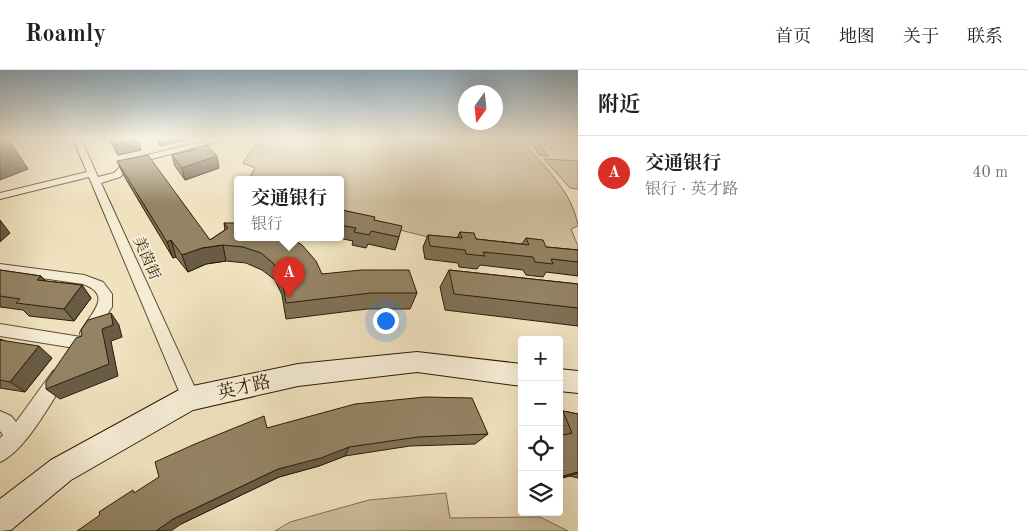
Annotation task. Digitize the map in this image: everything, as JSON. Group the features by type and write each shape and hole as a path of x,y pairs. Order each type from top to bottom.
{"main road":[{"name":"英才路","path":"0,503 58,459 187,390 297,366 412,353 518,366"},
{"name":"英才路","path":"0,518 60,470 188,399 298,375 416,362 518,375"},
{"path":"563,372 578,374"},
{"path":"563,380 578,382"}],"street":[{"name":"美茵街","path":"87,161 187,390"},
{"path":"0,196 94,177 117,175 130,162 136,161"},
{"path":"0,268 84,280 98,285 105,294 105,307 26,425 0,452"},
{"path":"0,330 81,343"},
{"path":"0,420 5,422 15,437"}],"shaded area":[{"path":"245,161 539,161 564,191 575,213 578,226 571,229 578,246 578,255 436,239 344,216 344,176 251,176 255,168 243,163"},
{"path":"545,161 578,161 578,189 570,188"},
{"path":"446,493 450,518 540,517 568,531 275,531 290,522 369,500"}],"building":[{"path":"117,161 152,161 210,240 228,228 224,223 234,223 234,241 296,241 302,245 316,261 322,274 361,270 409,270 417,293 371,293 286,303 282,279 274,264 261,253 243,247 223,245 202,248 182,255 171,240 167,242"},
{"path":"176,161 204,161 182,168"},
{"path":"344,210 375,217 374,220 402,226 399,237 371,231 369,235 354,232 356,228 344,226"},
{"path":"460,232 474,233 476,239 529,245 526,238 543,240 546,247 578,250 578,262 551,259 553,264 535,262 533,257 483,252 485,256 466,254 465,250 430,246 428,235 462,238"},
{"path":"0,270 41,276 37,280 82,285 64,309 16,303 20,299 0,296"},
{"path":"449,270 578,284 578,308 454,294"},
{"path":"111,313 113,325 102,329 109,364 46,389 46,382 76,338 82,336 81,330 88,320"},
{"path":"0,340 39,346 10,382 0,380"},
{"path":"425,397 472,398 488,434 418,437 349,447 321,458 278,469 173,519 156,531 77,531 100,515 99,512 133,490 134,493 159,477 155,462 264,416 267,428 355,404"},
{"path":"563,411 578,414 578,472 563,476 563,435 572,433"}],"place":[{"name":"交通银行","path":"289,298"}]}
